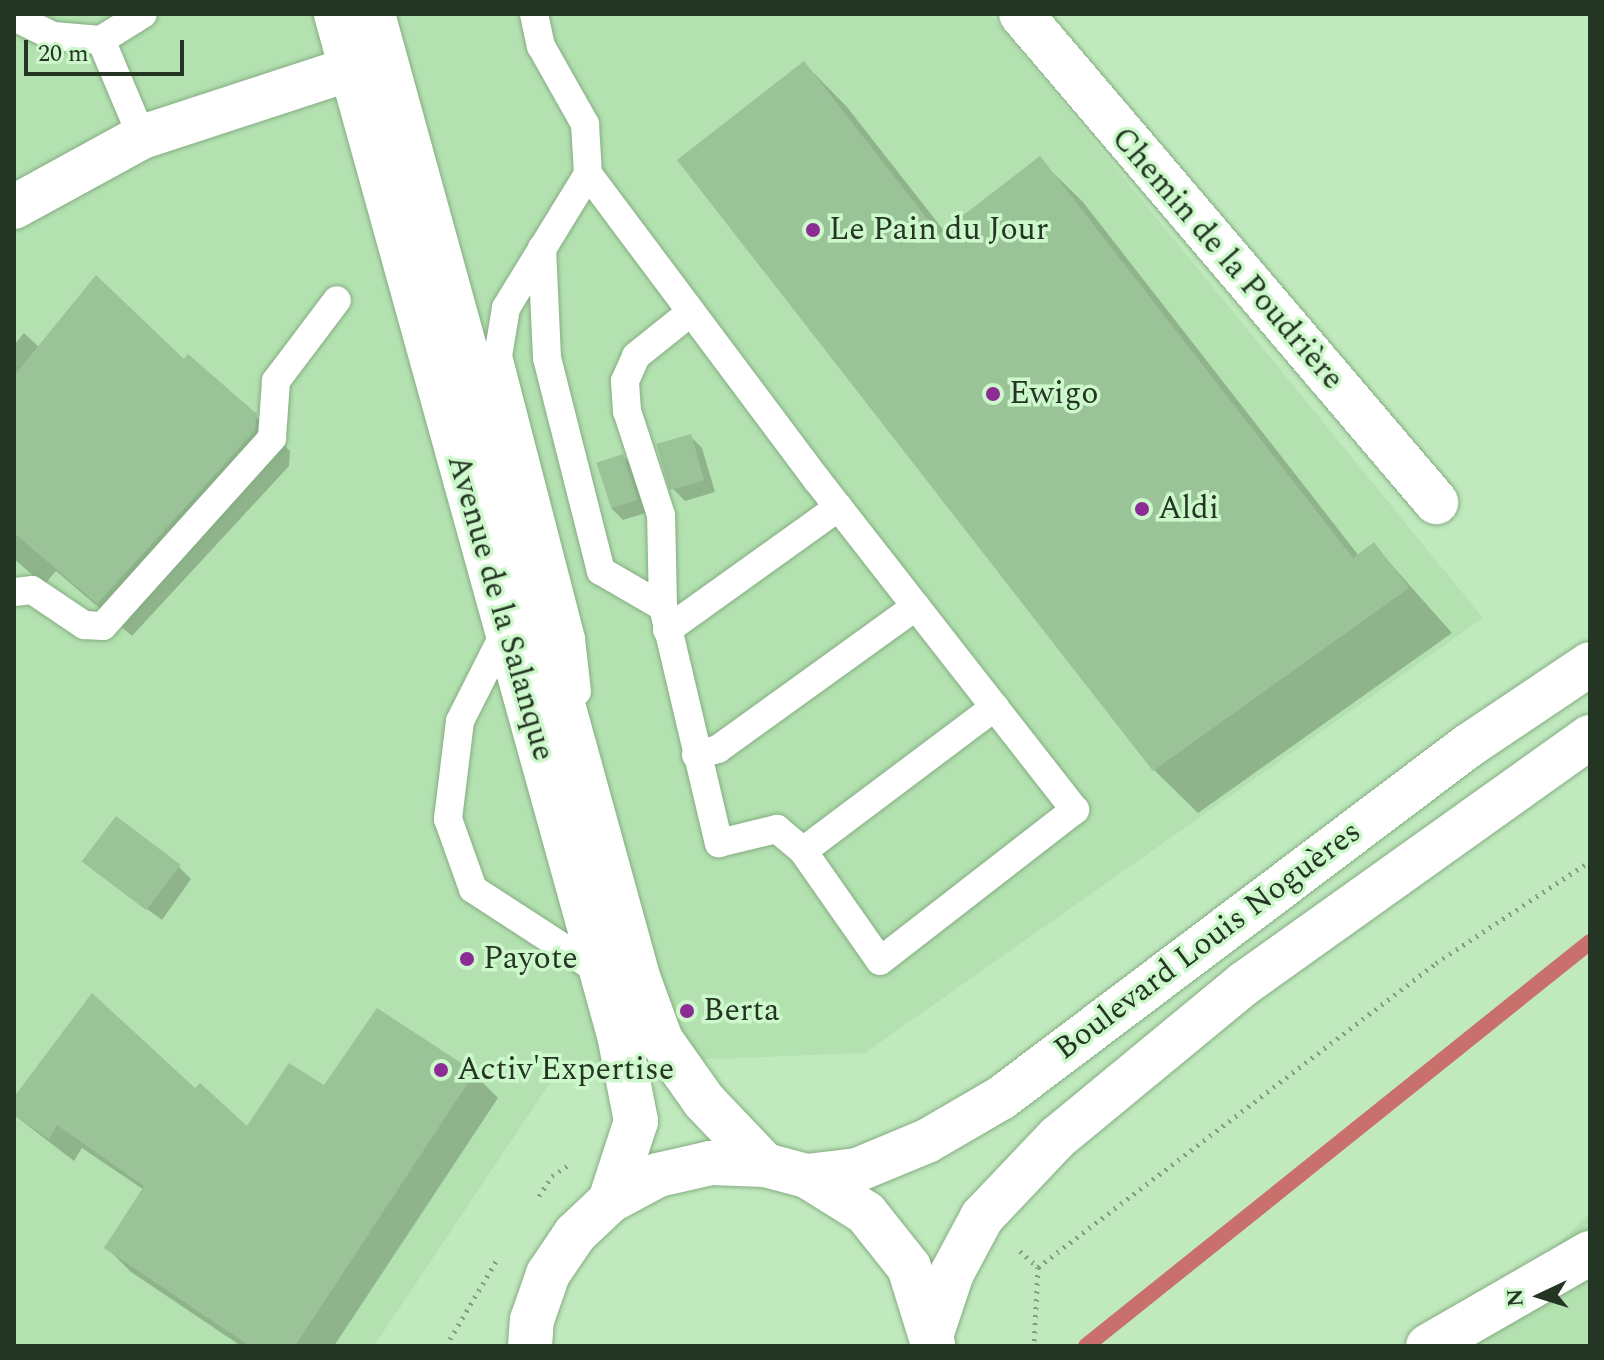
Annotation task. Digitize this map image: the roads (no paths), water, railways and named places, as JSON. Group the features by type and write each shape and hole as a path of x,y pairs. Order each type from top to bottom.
{"main road":[{"name":"Avenue de la Salanque","path":"336,14 601,972 636,1121 610,1201"},
{"name":"Avenue de la Salanque","path":"373,14 589,800 661,1040 704,1101 765,1165"},
{"name":"Chemin de la Poudrière","path":"1021,14 1436,502"},
{"path":"14,207 142,137 350,69"},
{"name":"Boulevard Louis Noguères","path":"807,1176 857,1170 927,1141 1001,1098 1468,746 1590,664"},
{"name":"Boulevard Louis Noguères","path":"932,1340 952,1273 982,1217 1058,1137 1245,983 1590,737"},
{"path":"525,1337 561,1254 610,1201 658,1175 711,1163 765,1165 807,1176 866,1213 909,1267 932,1340"},
{"path":"1428,1346 1590,1253"}],"lane":[{"path":"14,17 53,36 101,40 143,14"},
{"path":"534,14 541,46 585,124 588,174 839,507 1075,810 880,961 803,851 777,829 719,843 665,619 661,515 627,411 625,381 636,356 691,312"},
{"path":"101,40 142,137"},
{"path":"588,174 506,308 498,356 571,639 589,800"},
{"path":"542,248 547,358 601,571 665,619"},
{"path":"14,592 32,590 84,625 103,626 272,438 276,381 337,300"},
{"path":"665,619 839,507"},
{"path":"696,755 718,749 916,606"},
{"path":"506,630 460,721 448,819 473,889 601,972"},
{"path":"803,851 995,707"}],"waterway":[{"path":"1086,1346 1590,942"}],"place":[{"name":"Le Pain du Jour","path":"813,230"},
{"name":"Ewigo","path":"993,394"},
{"name":"Aldi","path":"1142,509"},
{"name":"Payote","path":"467,959"},
{"name":"Berta","path":"687,1011"},
{"name":"Activ'Expertise","path":"441,1070"}]}
